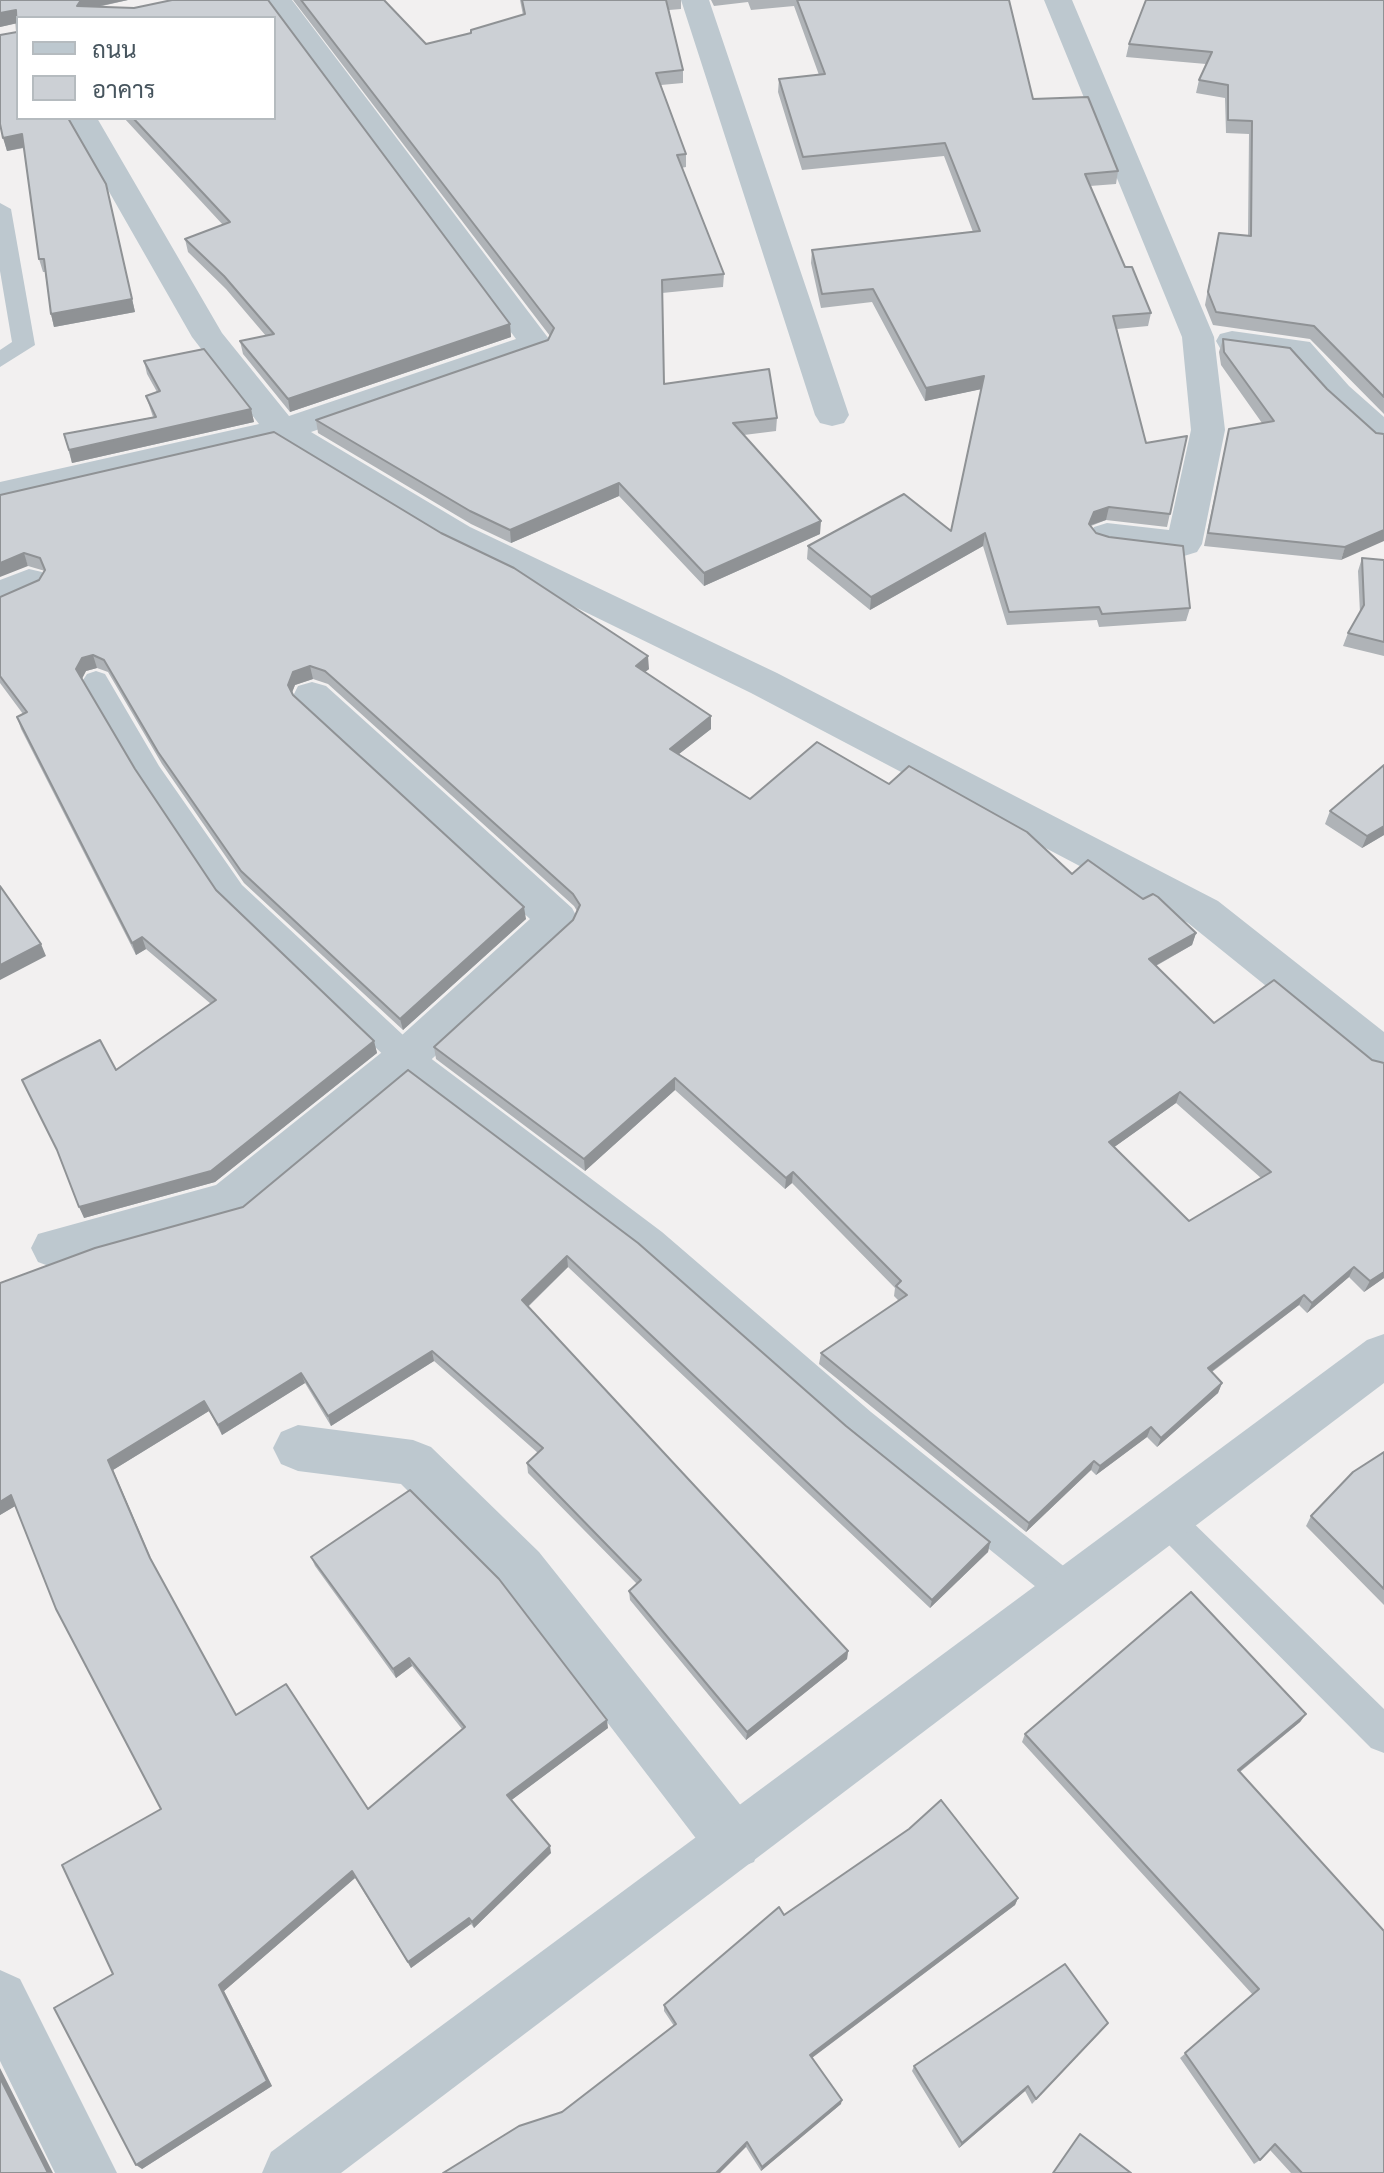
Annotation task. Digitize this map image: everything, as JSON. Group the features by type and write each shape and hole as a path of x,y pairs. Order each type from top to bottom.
{"street":[{"path":"0,494 282,430 536,343 278,0"},
{"path":"695,0 832,415"},
{"path":"1058,0 1198,337 1208,430 1184,544 1107,535"},
{"path":"83,120 208,337 282,430 457,535 764,683 1203,912 1384,1057"},
{"path":"1198,337 1298,349 1337,393 1384,435"},
{"path":"54,1248 230,1201 406,1057 557,919 312,696"},
{"path":"292,2173 1384,1355"},
{"path":"298,1448 413,1463 521,1569 734,1842"},
{"path":"0,1999 87,2173"}],"lane":[{"path":"0,209 24,345 0,360"},
{"path":"96,680 150,773 232,893 406,1057 651,1242 859,1423 1069,1592"},
{"path":"1166,1519 1384,1735"}],"building":[{"path":"0,0 81,0 77,6 134,8 172,0 268,0 510,324 288,399 240,341 274,334 224,276 185,239 230,222 135,120 276,120 276,16 16,16 16,10 0,13"},
{"path":"301,0 384,0 426,44 471,33 471,30 525,14 522,0 666,0 683,70 656,73 686,154 677,155 724,274 662,280 664,384 769,369 777,418 733,423 821,521 704,573 619,483 510,530 470,511 316,420 548,340 554,328"},
{"path":"797,0 1009,0 1033,99 1088,97 1118,171 1085,174 1125,267 1132,267 1151,313 1113,316 1146,443 1187,436 1170,514 1109,507 1094,512 1089,524 1096,533 1109,537 1183,546 1190,608 1102,614 1099,607 1009,612 985,533 871,597 808,546 904,494 951,531 984,376 926,388 873,289 822,294 812,250 980,231 945,143 803,157 779,79 825,74"},
{"path":"1146,0 1384,0 1384,397 1314,326 1216,312 1208,292 1219,233 1251,236 1252,121 1228,120 1228,85 1199,80 1212,52 1129,44"},
{"path":"16,32 16,120 69,120 106,184 132,299 51,314 44,259 39,259 22,134 3,138 0,124 0,35"},
{"path":"1223,339 1290,348 1327,389 1376,433 1384,434 1384,530 1345,547 1208,533 1229,429 1274,421 1224,352"},
{"path":"204,349 251,409 69,450 64,434 156,417 146,396 160,391 144,361"},
{"path":"274,432 441,533 514,568 648,656 636,666 711,716 670,749 750,799 817,742 889,784 909,766 1027,832 1072,874 1088,860 1143,899 1153,894 1196,933 1149,959 1214,1023 1274,980 1372,1060 1384,1063 1384,1272 1370,1281 1354,1267 1312,1303 1304,1295 1208,1368 1222,1383 1161,1438 1151,1427 1100,1466 1094,1461 1029,1523 821,1353 907,1295 896,1286 901,1281 793,1172 786,1178 675,1078 584,1159 434,1047 573,920 580,905 573,894 325,671 310,666 293,672 288,685 293,695 524,907 400,1019 241,871 158,752 104,660 93,655 82,658 76,669 135,769 216,890 374,1041 211,1171 79,1207 57,1150 22,1080 100,1040 116,1070 216,1000 142,937 132,943 17,717 27,712 0,676 0,597 39,580 45,570 40,558 24,553 0,563 0,495","holes":["1180,1092 1271,1172 1189,1221 1109,1142"]},
{"path":"1362,558 1384,560 1384,642 1348,633 1364,605"},
{"path":"1384,765 1384,826 1367,836 1330,811"},
{"path":"0,886 41,944 0,965"},
{"path":"408,1070 638,1243 846,1426 990,1542 932,1600 567,1256 522,1300 848,1651 747,1732 629,1591 641,1580 527,1463 543,1448 432,1351 328,1416 301,1373 218,1425 204,1401 108,1460 150,1558 236,1715 286,1684 368,1809 465,1727 409,1658 393,1669 311,1557 410,1490 499,1579 607,1720 507,1795 550,1846 472,1922 469,1918 408,1962 352,1871 219,1985 267,2081 136,2165 54,2008 113,1974 62,1865 161,1809 56,1609 11,1495 0,1502 0,1283 95,1248 243,1207"},
{"path":"1384,1452 1384,1589 1311,1516 1353,1472"},
{"path":"1191,1592 1306,1714 1238,1770 1384,1931 1384,2173 1302,2173 1275,2144 1260,2160 1185,2053 1259,1989 1025,1734"},
{"path":"941,1800 1018,1898 810,2055 842,2100 762,2167 747,2142 716,2173 443,2173 519,2126 562,2112 676,2024 664,2005 779,1907 784,1915 909,1829"},
{"path":"1065,1964 1108,2023 1036,2099 1028,2086 962,2143 914,2066"},
{"path":"0,2078 48,2173 0,2173"},
{"path":"1080,2134 1131,2173 1053,2173"}]}
